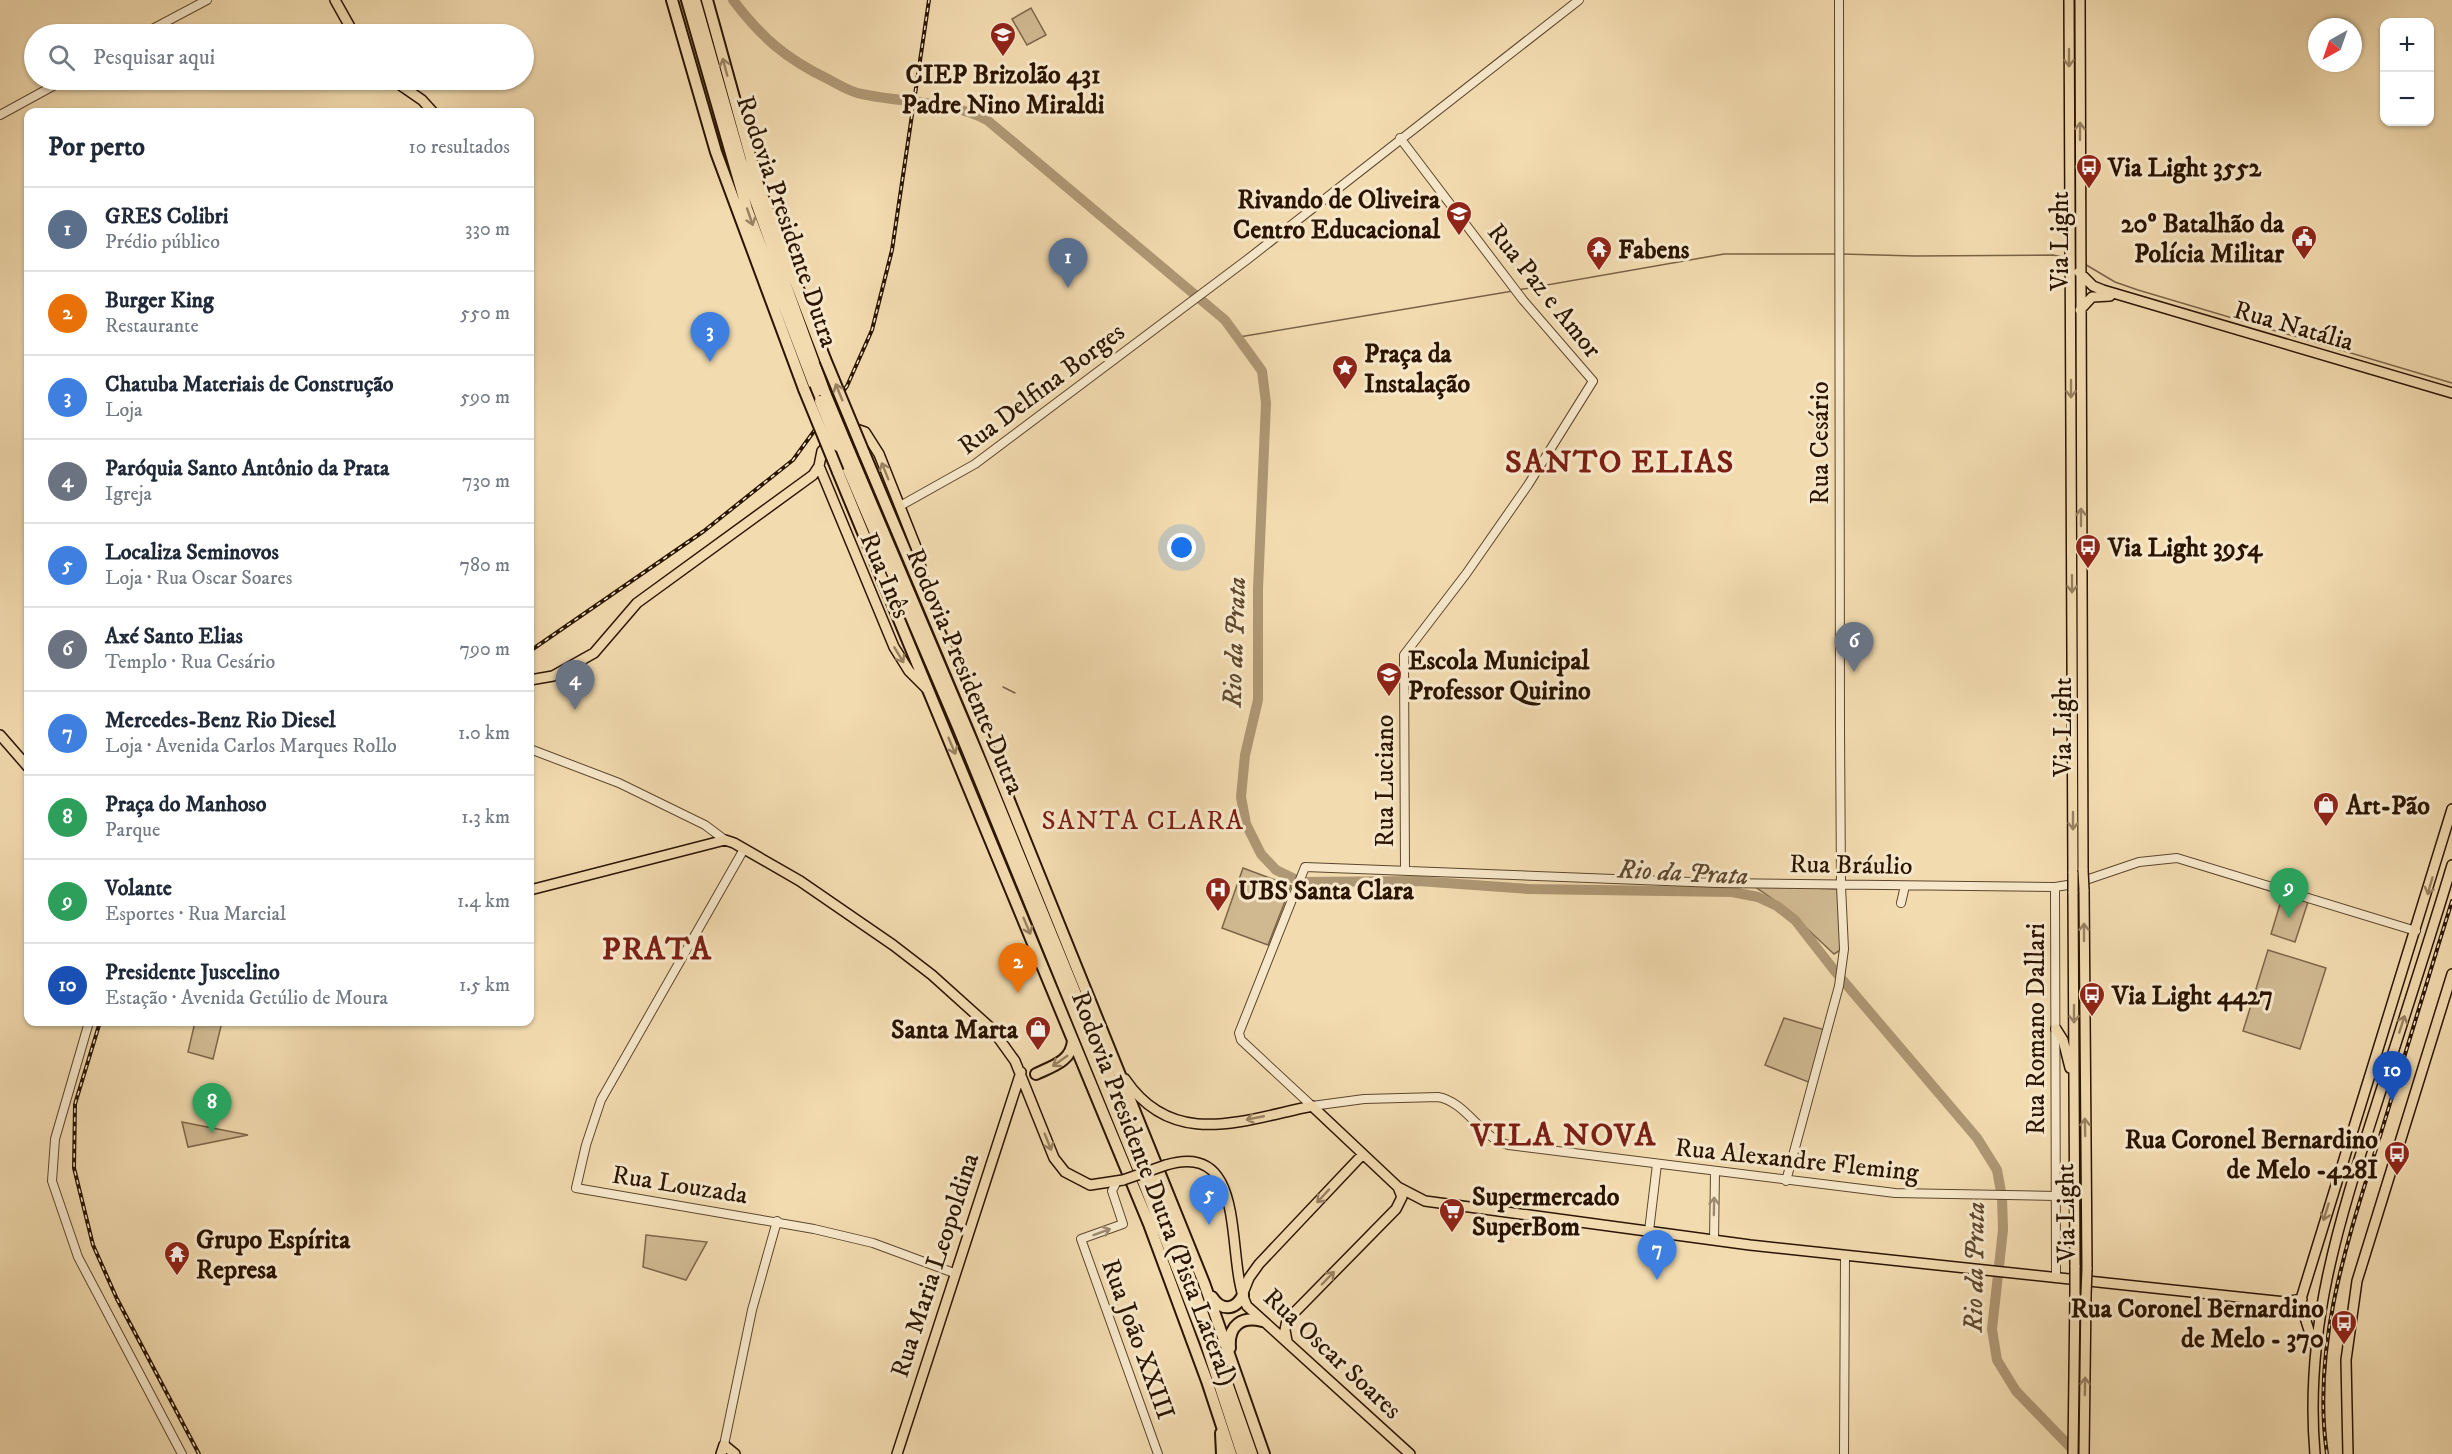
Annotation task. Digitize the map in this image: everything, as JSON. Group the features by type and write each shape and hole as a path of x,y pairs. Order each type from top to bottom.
{"highway":[{"name":"Rodovia Presidente Dutra (Pista Lateral)","path":"672,0 716,152 804,389 1179,1300 1231,1454"},
{"name":"Rodovia Presidente Dutra","path":"687,0 747,209 1141,1176 1205,1341 1242,1454"},
{"name":"Rodovia Presidente Dutra","path":"696,0 739,154 822,397"},
{"name":"Rodovia Presidente Dutra (Pista Lateral)","path":"707,0 752,164 825,359 1032,856 1112,1060 1204,1283 1264,1454"},
{"name":"Rodovia Presidente Dutra","path":"841,443 986,774 1179,1246 1252,1454"},
{"path":"1036,1074 1066,1058 1072,1048 1073,1040"},
{"path":"1204,1283 1214,1300 1223,1307 1235,1305 1242,1295"},
{"path":"1231,1357 1230,1335 1233,1328 1247,1319 1262,1321"},
{"path":"1222,1424 1222,1454"}],"main road":[{"path":"335,0 348,24"},
{"name":"Via Light","path":"2069,0 2075,250 2080,310 2086,1269 2084,1449"},
{"name":"Via Light","path":"2075,250 2080,0"},
{"path":"408,90 429,108"},
{"name":"Via Light","path":"2073,1454 2076,270"},
{"name":"Rua Natália","path":"2076,270 2093,286 2452,393"},
{"name":"Rua Natália","path":"2080,310 2095,296 2124,296"},
{"path":"534,679 553,676 594,653 637,603 818,476 821,454 828,444 851,430 862,429 879,454 919,557 927,606"},
{"name":"Rua Inês","path":"818,476 894,647 909,671 930,692"},
{"path":"0,735 24,762"},
{"path":"2314,1348 2302,1311 2303,1298 2328,1204 2416,931 2452,809"},
{"path":"534,889 725,840"},
{"name":"Rua Oscar Soares","path":"725,840 800,881 932,975 1010,1044 1026,1070 1036,1074"},
{"path":"2315,1454 2312,1389 2314,1348 2332,1250 2452,865"},
{"path":"2348,1454 2346,1360 2357,1281 2452,974"},
{"name":"Rua Oscar Soares","path":"992,1029 1012,1055 1021,1072 1054,1158 1063,1170 1086,1185 1119,1182 1166,1165 1193,1161 1212,1170 1224,1184 1242,1295 1247,1306 1410,1454"},
{"path":"2056,1029 2065,1044 2074,1089"},
{"name":"Rua Alexandre Fleming","path":"1112,1060 1128,1084 1144,1101 1171,1118 1192,1125 1210,1126 1312,1106"},
{"name":"Rua Maria Leopoldina","path":"897,1454 1021,1072"},
{"path":"1017,1090 1027,1087 1036,1074"},
{"path":"1312,1106 1398,1187 1425,1201 1714,1240 1988,1272 2285,1302 2314,1294 2322,1302"},
{"path":"1242,1295 1248,1279 1259,1264 1363,1154"},
{"path":"1289,1344 1284,1333 1287,1320 1396,1209 1402,1197 1398,1187"},
{"path":"1396,1209 1425,1201"},
{"path":"2285,1302 2311,1316 2320,1312"},
{"path":"1262,1321 1274,1323 1287,1320"},
{"path":"722,1449 735,1454"}],"street":[{"path":"163,24 207,0"},
{"name":"Rua Delfina Borges","path":"900,506 965,471 1202,293 1579,0"},
{"name":"Rua Cesário","path":"1786,1181 1839,986 1844,949 1841,886 1839,0"},
{"path":"0,115 45,90"},
{"name":"Rua Paz e Amor","path":"1400,138 1520,296 1593,381 1528,485 1466,574 1404,655"},
{"name":"Rua Luciano","path":"1404,655 1405,871"},
{"path":"534,751 619,783 705,825 725,840"},
{"name":"Rua Louzada","path":"744,849 601,1100 591,1126 576,1188 777,1221 873,1243 954,1273"},
{"name":"Rua Bráulio","path":"1312,1106 1239,1037 1242,1024 1303,871 1405,871 1571,879 1841,886 2055,886 2074,884 2139,862 2177,858 2195,861 2416,931"},
{"path":"1901,903 1905,886"},
{"name":"Rua Romano Dallari","path":"2055,886 2056,1278"},
{"path":"88,1026 55,1139 52,1181 78,1257 182,1454"},
{"name":"Rua Alexandre Fleming","path":"1312,1106 1364,1099 1441,1098 1449,1101 1502,1143 1715,1172 1903,1194 2056,1196"},
{"path":"1649,1231 1657,1164"},
{"path":"1714,1240 1715,1172"},
{"name":"Rua João XXIII","path":"1119,1182 1113,1195 1123,1224 1081,1239 1158,1454"},
{"path":"722,1449 752,1310 777,1221"},
{"path":"1844,1454 1845,1255"}],"shaded area":[{"path":"1031,8 1046,35 1027,45 1012,19"},
{"path":"1243,868 1291,886 1268,945 1222,928"},
{"path":"1754,886 1838,889 1842,949 1834,954 1784,907"},
{"path":"2283,894 2308,902 2295,942 2271,934"},
{"path":"2268,950 2326,968 2300,1049 2243,1031"},
{"path":"1784,1018 1825,1030 1811,1083 1765,1065"},
{"path":"194,1026 221,1026 213,1059 188,1052"},
{"path":"182,1122 248,1135 188,1147"},
{"path":"646,1235 707,1242 686,1280 643,1267"}],"waterway":[{"name":"Rio da Prata","path":"733,0 775,46 799,63 849,90 877,97 942,105 987,120 1225,320 1262,371 1266,403 1258,589 1258,700 1245,755 1241,797 1246,824 1261,854 1276,870 1301,882 1418,881 1528,889 1732,892 1758,897 1777,906 1795,920 1834,970 1977,1138 1997,1170 2002,1197 2003,1230 1992,1329 1997,1360 2016,1391 2077,1454"},
{"path":"1518,290 1724,254 1837,254"},
{"path":"1842,254 2053,255 2067,258"},
{"path":"2083,263 2115,282 2138,290 2452,383"},
{"path":"1239,337 1513,291"},
{"path":"1003,687 1015,693"}],"railway":[{"path":"534,648 704,531 793,460 847,386 872,330 892,250 929,0"},
{"path":"2327,1454 2323,1413 2324,1372 2336,1291 2357,1211 2452,901"},
{"path":"99,1026 75,1104 74,1168 93,1245 117,1299 199,1454"}],"place":[{"name":"CIEP Brizolão 431 Padre Nino Miraldi","path":"1003,58"},
{"name":"Via Light 3552","path":"2089,190"},
{"name":"Rivando de Oliveira Centro Educacional","path":"1459,237"},
{"name":"20º Batalhão da Polícia Militar","path":"2304,261"},
{"name":"Fabens","path":"1599,272"},
{"name":"GRES Colibri","path":"1068,288"},
{"name":"Chatuba Materiais de Construção","path":"710,362"},
{"name":"Praça da Instalação","path":"1345,391"},
{"name":"Via Light 3954","path":"2088,570"},
{"name":"Axé Santo Elias","path":"1854,672"},
{"name":"Escola Municipal Professor Quirino","path":"1389,698"},
{"name":"Paróquia Santo Antônio da Prata","path":"575,710"},
{"name":"Art-Pão","path":"2326,828"},
{"name":"UBS Santa Clara","path":"1218,913"},
{"name":"Volante","path":"2289,918"},
{"name":"Burger King","path":"1018,993"},
{"name":"Via Light 4427","path":"2092,1018"},
{"name":"Santa Marta","path":"1038,1052"},
{"name":"Presidente Juscelino","path":"2392,1101"},
{"name":"Praça do Manhoso","path":"212,1133"},
{"name":"Rua Coronel Bernardino de Melo -428I","path":"2397,1177"},
{"name":"Localiza Seminovos","path":"1209,1225"},
{"name":"Supermercado SuperBom","path":"1452,1234"},
{"name":"Grupo Espírita Represa","path":"177,1277"},
{"name":"Mercedes-Benz Rio Diesel","path":"1657,1280"},
{"name":"Rua Coronel Bernardino de Melo - 370","path":"2344,1346"}],"district":[{"name":"SANTO ELIAS","path":"1620,461"},
{"name":"SANTA CLARA","path":"1143,820"},
{"name":"PRATA","path":"657,948"},
{"name":"VILA NOVA","path":"1564,1134"}]}
